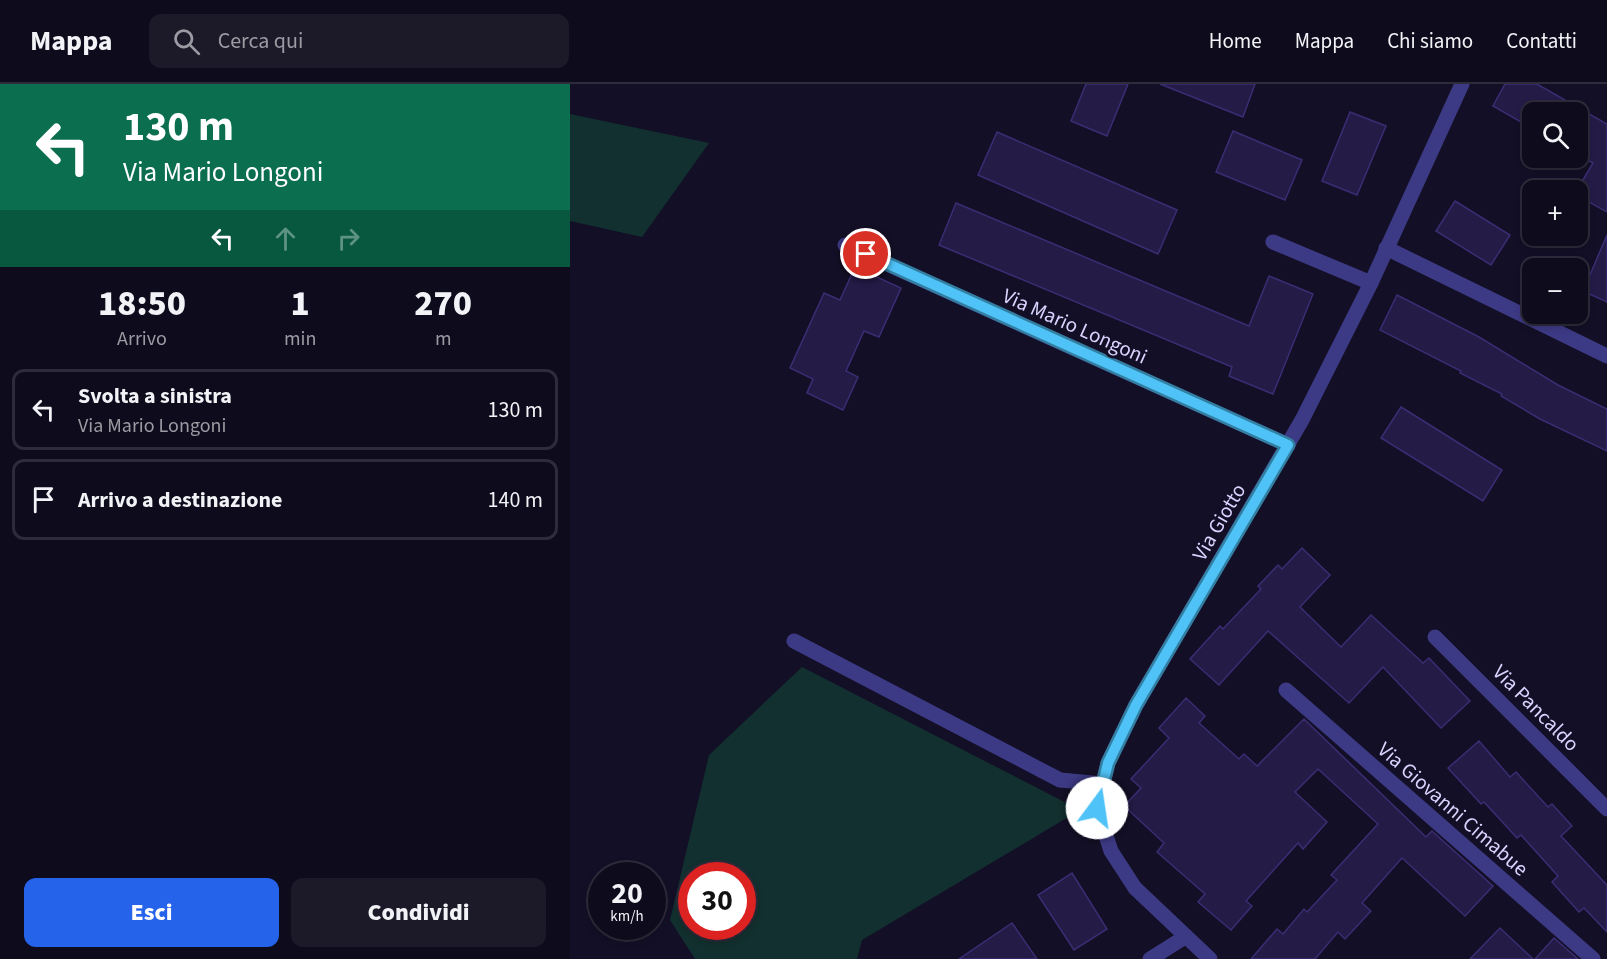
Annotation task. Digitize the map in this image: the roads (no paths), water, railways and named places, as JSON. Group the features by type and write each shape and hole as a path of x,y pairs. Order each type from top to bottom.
{"street":[{"name":"Via Giotto","path":"1210,959 1135,888 1111,851 1097,808 1108,763 1136,705 1288,445 1371,283 1462,84"},
{"path":"1273,242 1371,283"},
{"name":"Via Mario Longoni","path":"845,245 1288,445"},
{"path":"1386,248 1607,356"},
{"name":"Via Pancaldo","path":"1435,637 1607,809"},
{"path":"794,641 1060,780 1103,784"},
{"name":"Via Giovanni Cimabue","path":"1286,690 1593,959"},
{"path":"1150,959 1185,937"}]}
